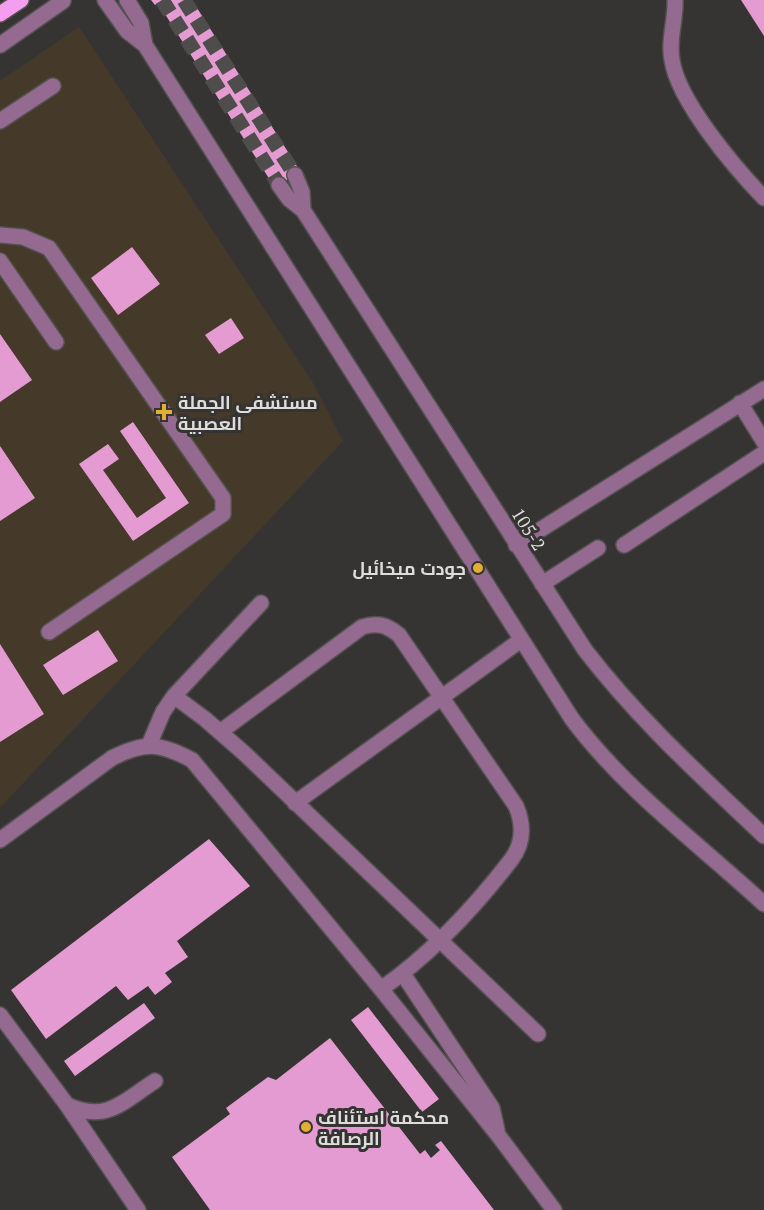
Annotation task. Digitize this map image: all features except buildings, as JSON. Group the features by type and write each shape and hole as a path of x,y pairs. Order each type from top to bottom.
{"main road":[{"path":"0,14 21,0"}],"street":[{"path":"105,0 127,31 145,45 572,719 610,766 631,787 764,904"},
{"path":"127,0 141,23 145,45"},
{"path":"675,0 671,58 678,82 718,143 764,198"},
{"path":"0,45 63,1"},
{"path":"0,120 53,86"},
{"name":"105-2","path":"295,175 302,192 303,210"},
{"name":"105-2","path":"279,185 289,199 303,210 585,650 628,704 764,836"},
{"path":"0,236 23,237 49,248 223,498 224,514 49,632"},
{"path":"0,261 56,342"},
{"path":"516,545 764,389"},
{"path":"741,403 764,442"},
{"path":"624,545 764,453"},
{"path":"542,584 598,548"},
{"path":"149,745 163,712 174,696 261,603"},
{"path":"220,732 355,632 369,625 385,625 399,635 516,806 522,824 517,853 474,906 403,974 381,989"},
{"path":"296,803 521,640"},
{"path":"174,696 220,732 538,1034"},
{"path":"0,840 112,758 129,749 149,745 173,750 192,760 381,989 498,1135 554,1210"},
{"path":"403,974 492,1108 498,1135"},
{"path":"0,1015 68,1105 138,1210"},
{"path":"68,1105 84,1112 109,1111 155,1081"}],"shaded area":[{"name":"مستشفى الجملة العصبية","path":"79,27 313,383 343,441 0,808 0,81"}],"tunnel":[{"path":"162,0 279,185"},
{"path":"184,0 295,175"}],"place":[{"name":"مستشفى الجملة العصبية","path":"164,412"},
{"name":"جودت ميخائيل","path":"478,568"},
{"name":"محكمة استئناف الرصافة","path":"306,1127"}]}
